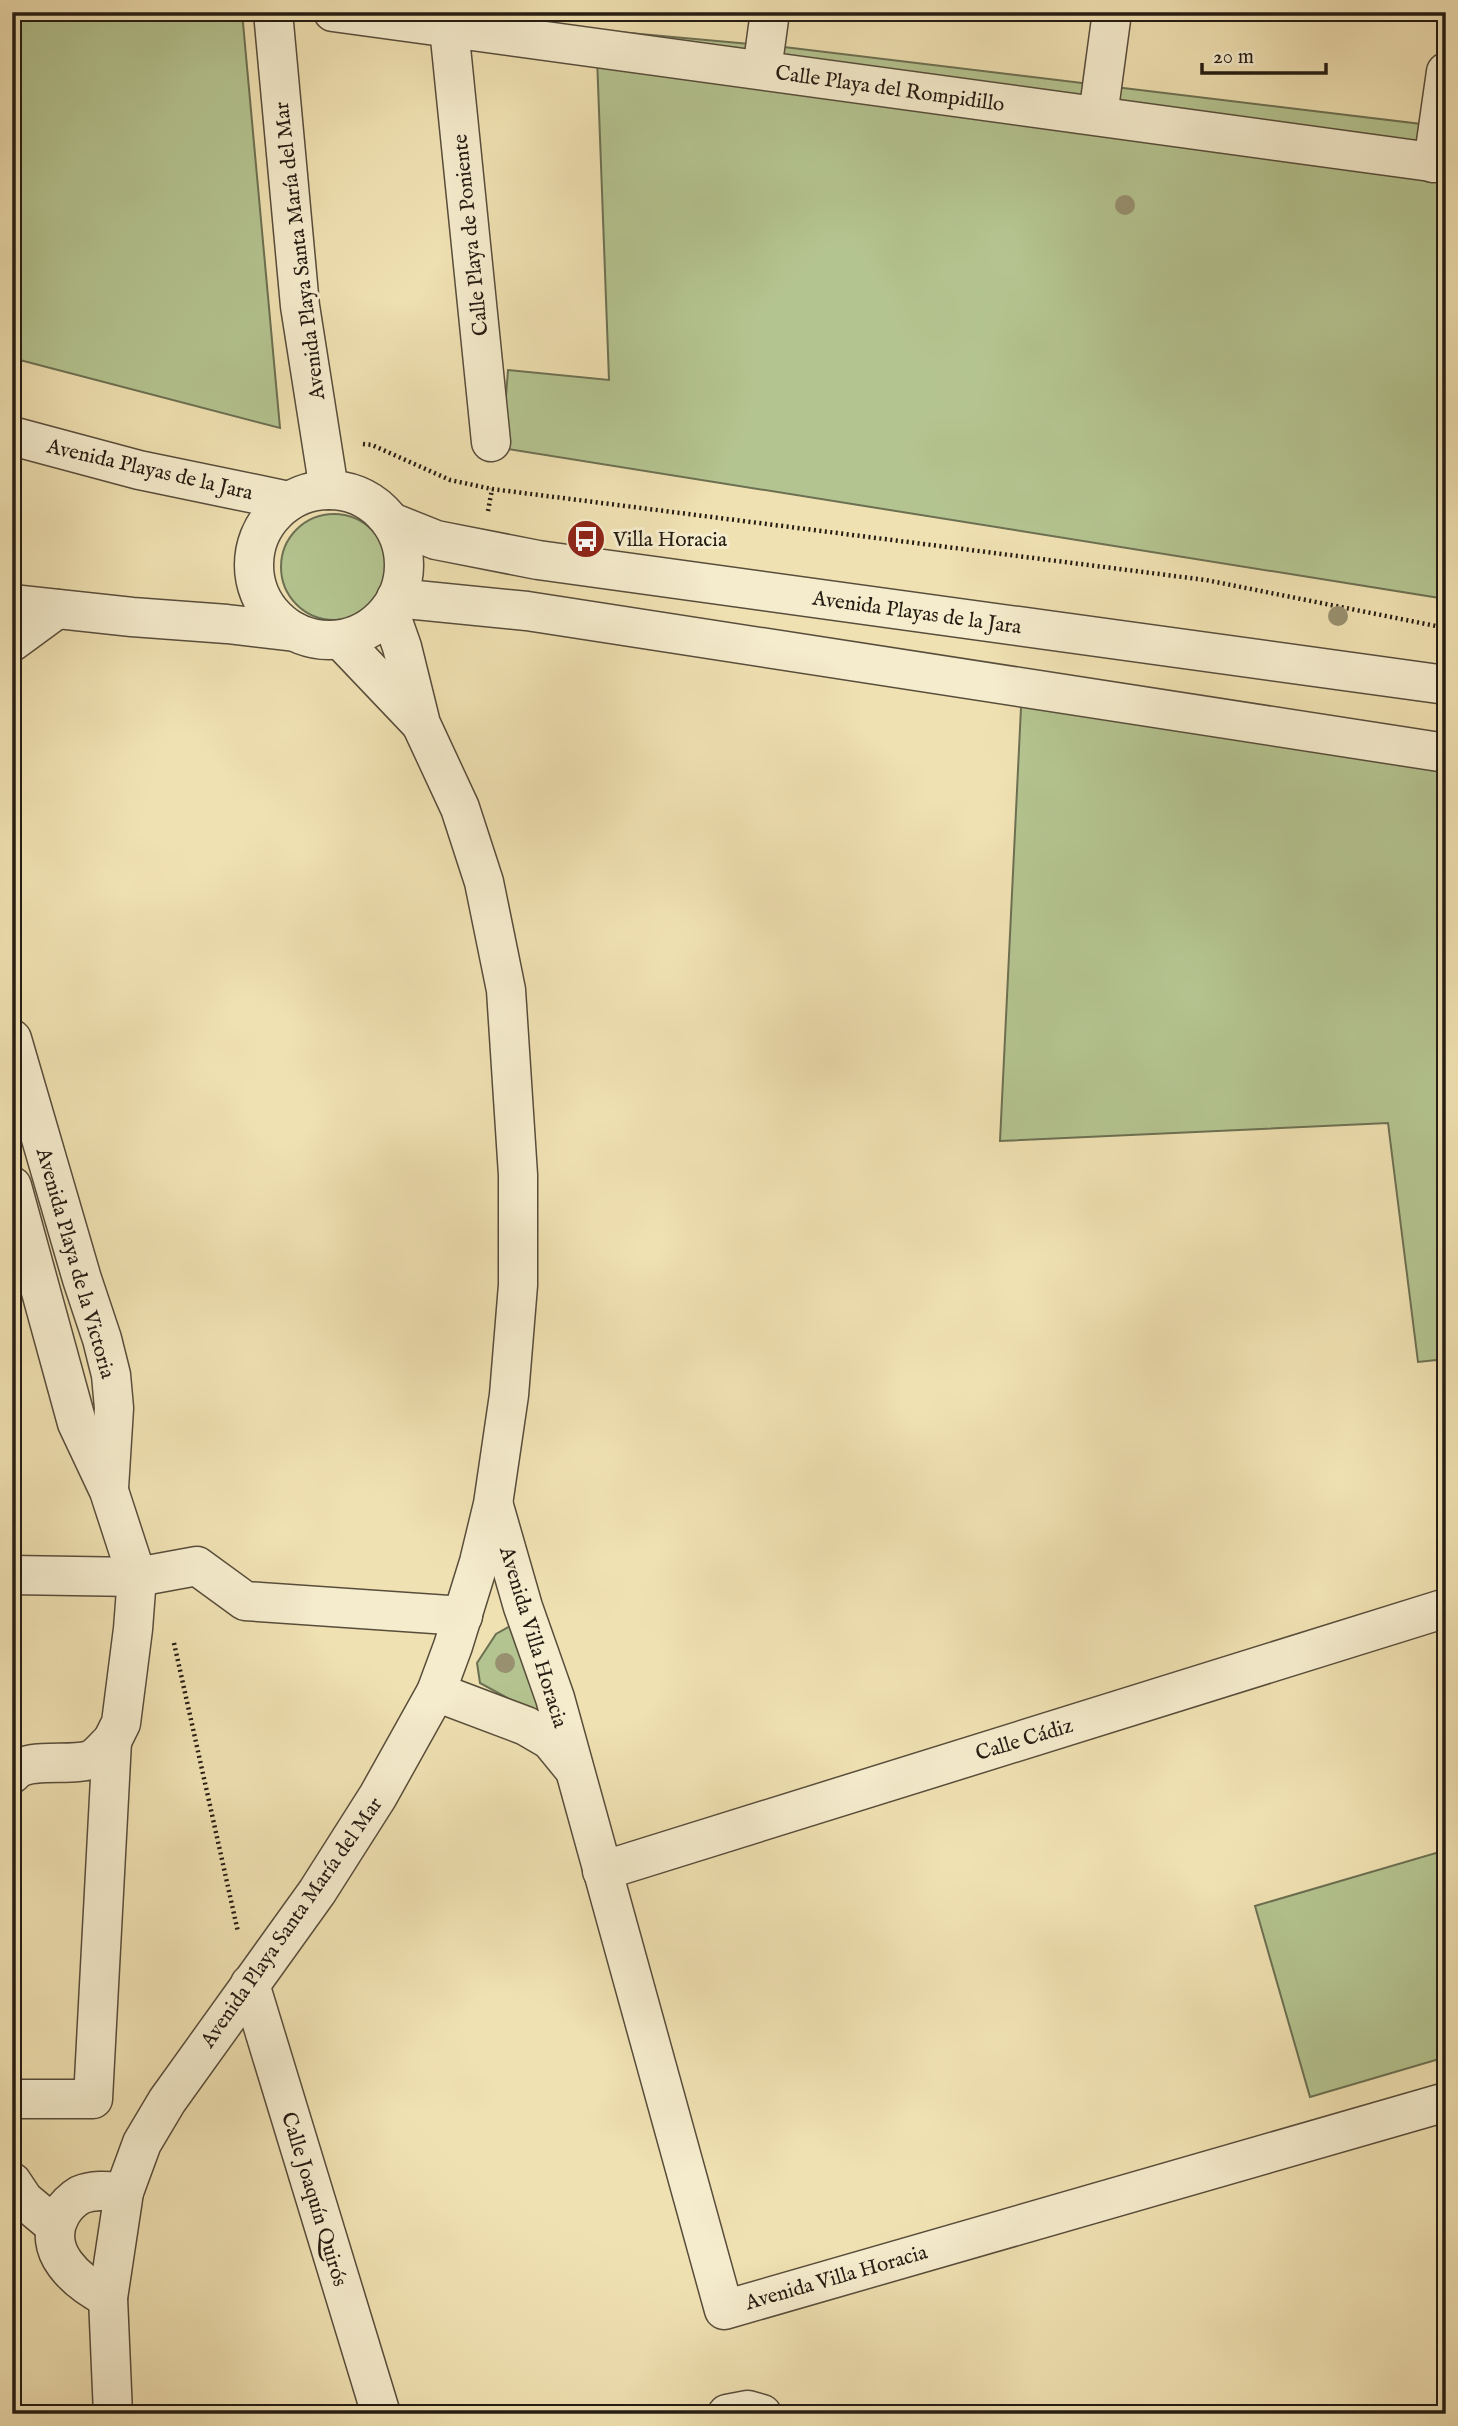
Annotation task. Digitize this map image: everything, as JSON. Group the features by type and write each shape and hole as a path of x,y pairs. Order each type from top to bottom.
{"street":[{"name":"Avenida Playa Santa María del Mar","path":"273,12 300,306 329,490"},
{"name":"Calle Playa del Rompidillo","path":"333,12 432,22 1439,164"},
{"path":"762,70 769,12"},
{"path":"1098,116 1112,12"},
{"name":"Calle Playa de Poniente","path":"432,22 491,442"},
{"path":"1439,164 1446,72"},
{"name":"Avenida Playas de la Jara","path":"12,436 139,470 289,501"},
{"path":"12,604 227,624 295,632 317,640 341,640 376,624 393,604 403,580 404,560 400,540 391,522 374,505 353,494 329,490 308,492 289,501 273,515 260,534 255,556 255,579 263,601 276,619 295,632"},
{"name":"Avenida Playas de la Jara","path":"391,522 436,540 538,560 1446,685"},
{"name":"Avenida Playa Santa María del Mar","path":"113,2414 108,2298 124,2192 142,2143 167,2101 317,1892 378,1796 436,1692 463,1616 493,1504 509,1395 517,1284 518,1175 506,990 484,882 464,820 421,724 393,604"},
{"path":"393,604 527,611 1446,753"},
{"path":"12,642 57,609"},
{"name":"Avenida Playa Santa María del Mar","path":"341,640 421,724"},
{"name":"Avenida Playa de la Victoria","path":"12,1040 102,1339 110,1375 114,1408 109,1490"},
{"name":"Avenida Playa de la Victoria","path":"12,1186 77,1423 109,1490 137,1577"},
{"name":"Avenida Villa Horacia","path":"493,1504 523,1607 555,1698 724,2309 1446,2102"},
{"path":"12,1575 137,1577 197,1566 245,1601 463,1616"},
{"path":"12,1774 17,1768 27,1765 90,1760 112,1741 121,1723 137,1577"},
{"name":"Calle Cádiz","path":"602,1871 1446,1608"},
{"name":"Avenida Villa Horacia","path":"436,1692 526,1726 550,1741 574,1769"},
{"path":"12,2099 93,2099 112,1741"},
{"name":"Calle Joaquín Quirós","path":"250,1984 381,2414"},
{"path":"12,2182 24,2200 55,2226"},
{"path":"108,2298 86,2287 67,2268 56,2249 55,2226 65,2207 79,2196 99,2191 124,2192"},
{"path":"727,2414 748,2410 762,2414"}],"path":[{"path":"322,442 342,441 372,445 450,480 492,489 1206,580 1446,628"},
{"path":"482,549 492,489 491,442"},
{"path":"174,1640 250,1984"}],"green space":[{"path":"12,12 242,12 280,428 12,358"},
{"path":"596,30 784,47 1446,127 1446,599 502,448 508,370 609,380"},
{"path":"334,514 354,518 372,529 383,547 387,567 383,587 372,605 354,616 334,620 314,616 296,605 285,587 281,567 285,547 296,529 314,518"},
{"path":"1022,687 1446,753 1446,1359 1418,1362 1388,1123 1000,1141"},
{"path":"514,1624 542,1717 480,1683 477,1663 496,1634"},
{"path":"1446,1850 1446,2057 1310,2097 1255,1906"}],"place":[{"name":"Villa Horacia","path":"586,539"}]}
